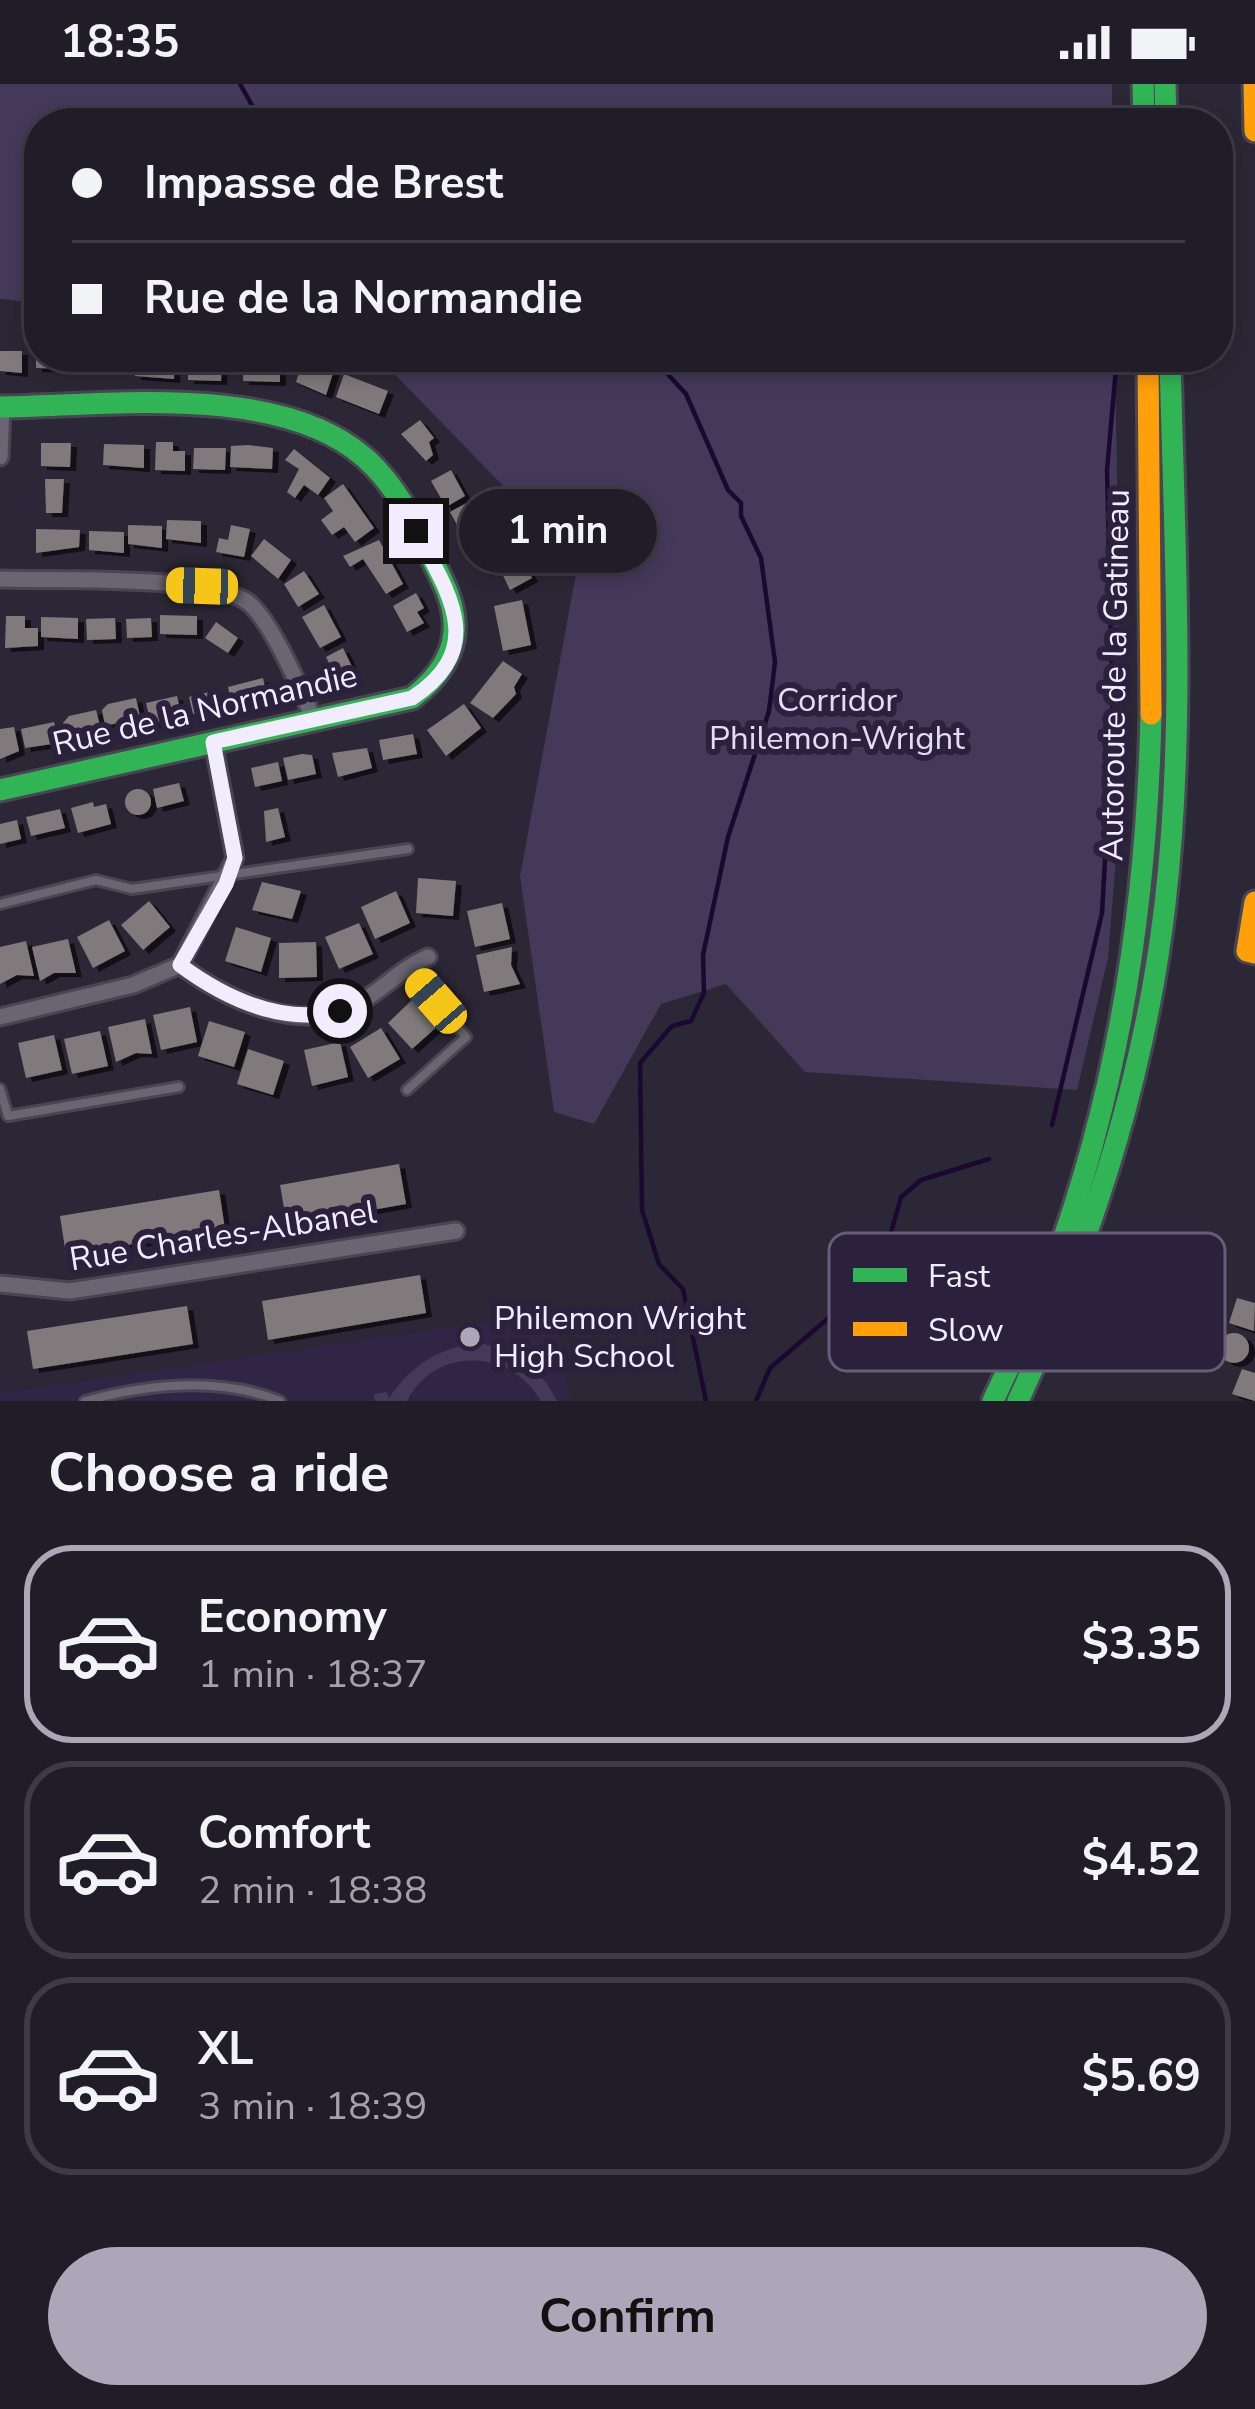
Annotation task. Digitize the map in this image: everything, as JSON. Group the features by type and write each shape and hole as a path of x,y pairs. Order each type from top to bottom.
{"main road":[{"path":"1254,84 1255,131"},
{"name":"Autoroute de la Gatineau","path":"1065,1233 1116,1063 1137,948 1154,734 1148,372"},
{"name":"Autoroute de la Gatineau","path":"1088,1233 1139,1060 1160,948 1175,754 1170,372"},
{"name":"Rue de la Normandie","path":"0,790 412,698 446,669 456,641 449,593 399,500 363,455 312,424 255,410 1,407"},
{"path":"1255,902 1247,951 1255,953"},
{"name":"Autoroute de la Gatineau","path":"993,1401 1007,1371"},
{"name":"Autoroute de la Gatineau","path":"1018,1401 1030,1371"}],"street":[{"path":"0,457 1,407"},
{"path":"0,579 202,586 235,594 258,613 314,719"},
{"path":"0,1017 133,985 180,965 232,871 233,844 213,742"},
{"path":"180,965 232,998 303,1016 356,1005 406,966 428,957"},
{"name":"Rue Charles-Albanel","path":"0,1284 70,1291 456,1231"}],"lane":[{"path":"0,904 96,880 131,889 232,871 274,872 408,849"},
{"path":"406,966 466,1037 406,1090"},
{"path":"0,1089 8,1116 179,1087"},
{"path":"85,1401 140,1388 194,1385 280,1401"}],"shaded area":[{"name":"Philemon Wright High School","path":"556,1312 570,1401 0,1401 0,1393"}],"green space":[{"path":"0,84 1112,84 1112,108 24,108 24,301 0,299"},
{"name":"Corridor Philemon-Wright","path":"393,372 1115,372 1122,782 1108,958 1077,1090 805,1072 726,984 661,1004 594,1124 554,1112 520,876 578,563"},
{"path":"475,1343 524,1360 557,1401 541,1401 511,1371 474,1360 436,1370 407,1401 375,1401 374,1394 387,1392 389,1398 426,1361"}],"building":[{"path":"0,351 22,351 22,373 0,371"},
{"path":"135,372 174,372 174,379 135,376"},
{"path":"188,372 221,372 221,381 188,380"},
{"path":"243,372 280,372 280,382 243,381"},
{"path":"299,372 333,372 326,395 296,382"},
{"path":"344,374 388,391 379,414 336,397"},
{"path":"420,420 434,438 429,442 433,455 426,461 401,434"},
{"path":"156,442 173,442 173,451 185,451 185,471 155,470"},
{"path":"41,443 71,443 70,467 41,466"},
{"path":"104,444 144,445 144,468 103,465"},
{"path":"231,446 273,448 272,469 230,467"},
{"path":"194,448 226,448 225,470 193,469"},
{"path":"294,449 330,478 318,495 304,485 295,498 287,492 299,469 285,460"},
{"path":"451,470 465,496 446,507 431,481"},
{"path":"45,479 64,479 62,513 46,513"},
{"path":"343,484 374,528 355,542 344,527 332,535 321,520 333,511 324,498"},
{"path":"474,499 496,539 472,552 450,512"},
{"path":"167,520 201,521 201,543 166,539"},
{"path":"128,525 162,526 162,548 128,544"},
{"path":"231,525 250,529 244,557 216,552 219,538 228,540"},
{"path":"36,529 80,530 79,547 36,553"},
{"path":"89,531 124,532 124,553 89,550"},
{"path":"264,539 291,560 278,579 251,556"},
{"path":"379,540 403,584 386,594 363,559 350,567 343,556"},
{"path":"513,542 532,578 510,590 498,565 485,572 477,559"},
{"path":"304,571 319,594 298,607 284,584"},
{"path":"416,593 424,608 417,612 424,623 407,632 393,606"},
{"path":"522,600 531,645 503,651 494,606"},
{"path":"324,605 341,637 320,648 302,617"},
{"path":"160,615 197,616 197,635 160,634"},
{"path":"6,616 25,616 25,628 38,628 38,646 5,648"},
{"path":"41,617 78,618 78,639 41,637"},
{"path":"115,618 116,639 87,640 86,619"},
{"path":"151,618 152,637 127,638 126,619"},
{"path":"216,622 238,638 228,653 205,638"},
{"path":"343,648 355,673 338,681 326,657"},
{"path":"503,661 522,674 514,687 516,694 493,718 470,703"},
{"path":"263,678 267,697 232,706 228,687"},
{"path":"218,690 220,706 193,714 189,697"},
{"path":"177,696 182,717 151,724 146,703"},
{"path":"136,698 141,721 105,725 102,710 108,704"},
{"path":"464,704 481,728 446,756 427,730"},
{"path":"96,710 102,733 66,738 63,723 69,716"},
{"path":"54,722 59,743 25,748 21,729"},
{"path":"14,727 19,751 0,759 0,729"},
{"path":"413,734 417,754 383,760 379,740"},
{"path":"367,748 372,768 338,777 332,753"},
{"path":"312,755 316,774 288,780 283,758"},
{"path":"278,762 282,781 255,787 251,768"},
{"path":"179,783 184,801 157,808 153,789"},
{"path":"138,789 151,802 138,815 125,802"},
{"path":"93,802 94,807 106,804 111,824 78,833 71,808"},
{"path":"278,808 285,837 266,842 264,811"},
{"path":"60,809 65,828 31,836 26,817"},
{"path":"17,820 21,839 0,844 0,824"},
{"path":"418,878 456,881 453,916 416,913"},
{"path":"262,882 301,891 292,919 252,910"},
{"path":"396,891 410,923 375,939 361,907"},
{"path":"149,901 170,927 143,950 121,925"},
{"path":"502,903 510,939 475,947 467,911"},
{"path":"109,920 125,951 93,968 77,937"},
{"path":"359,923 373,954 339,969 325,937"},
{"path":"236,927 271,938 261,972 225,961"},
{"path":"68,939 76,973 54,973 40,981 32,947"},
{"path":"26,941 34,976 17,975 0,984 0,947"},
{"path":"316,942 317,977 279,978 279,943"},
{"path":"512,947 511,965 520,984 484,992 476,955"},
{"path":"415,997 440,1024 412,1049 388,1023"},
{"path":"190,1007 197,1042 161,1050 153,1015"},
{"path":"145,1019 152,1054 136,1053 116,1062 108,1027"},
{"path":"209,1021 245,1032 234,1067 198,1056"},
{"path":"381,1028 400,1059 368,1078 350,1047"},
{"path":"100,1031 108,1066 72,1074 64,1039"},
{"path":"54,1035 62,1070 26,1078 18,1043"},
{"path":"340,1042 348,1077 312,1086 304,1050"},
{"path":"248,1049 284,1061 273,1095 237,1084"},
{"path":"399,1164 406,1204 287,1225 280,1185"},
{"path":"219,1190 225,1229 66,1255 60,1216"},
{"path":"420,1275 426,1313 268,1340 262,1301"},
{"path":"1237,1298 1255,1303 1254,1331 1229,1323"},
{"path":"187,1306 193,1344 33,1369 27,1331"},
{"path":"1240,1334 1248,1342 1245,1359 1225,1360 1225,1336"},
{"path":"1242,1369 1255,1373 1255,1401 1232,1394"}],"waterway":[{"path":"240,84 253,107 263,108"},
{"path":"666,372 686,394 728,490 741,503 741,516 761,558 775,662 769,711 728,837 703,955 704,993 691,1021 672,1026 640,1063 642,1210 659,1264 683,1289 706,1401"},
{"path":"1052,1125 1102,913 1113,720 1107,470 1116,372"},
{"path":"891,1233 901,1197 921,1180 989,1159"},
{"path":"756,1401 770,1368 829,1318"}],"traffic: fast":[{"path":"1143,84 1144,108"},
{"path":"1165,84 1166,108"},
{"path":"1086,1233 1129,1096 1165,904 1177,699 1170,372"},
{"path":"0,407 190,404 285,417 328,433 364,457 399,498 449,598 454,630 438,673 412,698 0,790"},
{"path":"1065,1233 1096,1133 1125,996 1143,856 1151,714"},
{"path":"993,1401 1007,1371"},
{"path":"1018,1401 1031,1371"}],"traffic: slow":[{"path":"1254,84 1255,131"},
{"path":"1148,372 1151,714"},
{"path":"1255,902 1247,951 1255,953"}],"place":[{"name":"Philemon Wright High School","path":"470,1337"}],"route":[{"path":"340,1011 303,1016 283,1013 232,998 180,965 226,884 235,858 213,742 412,698 436,682 456,641 455,609 416,531"}]}
